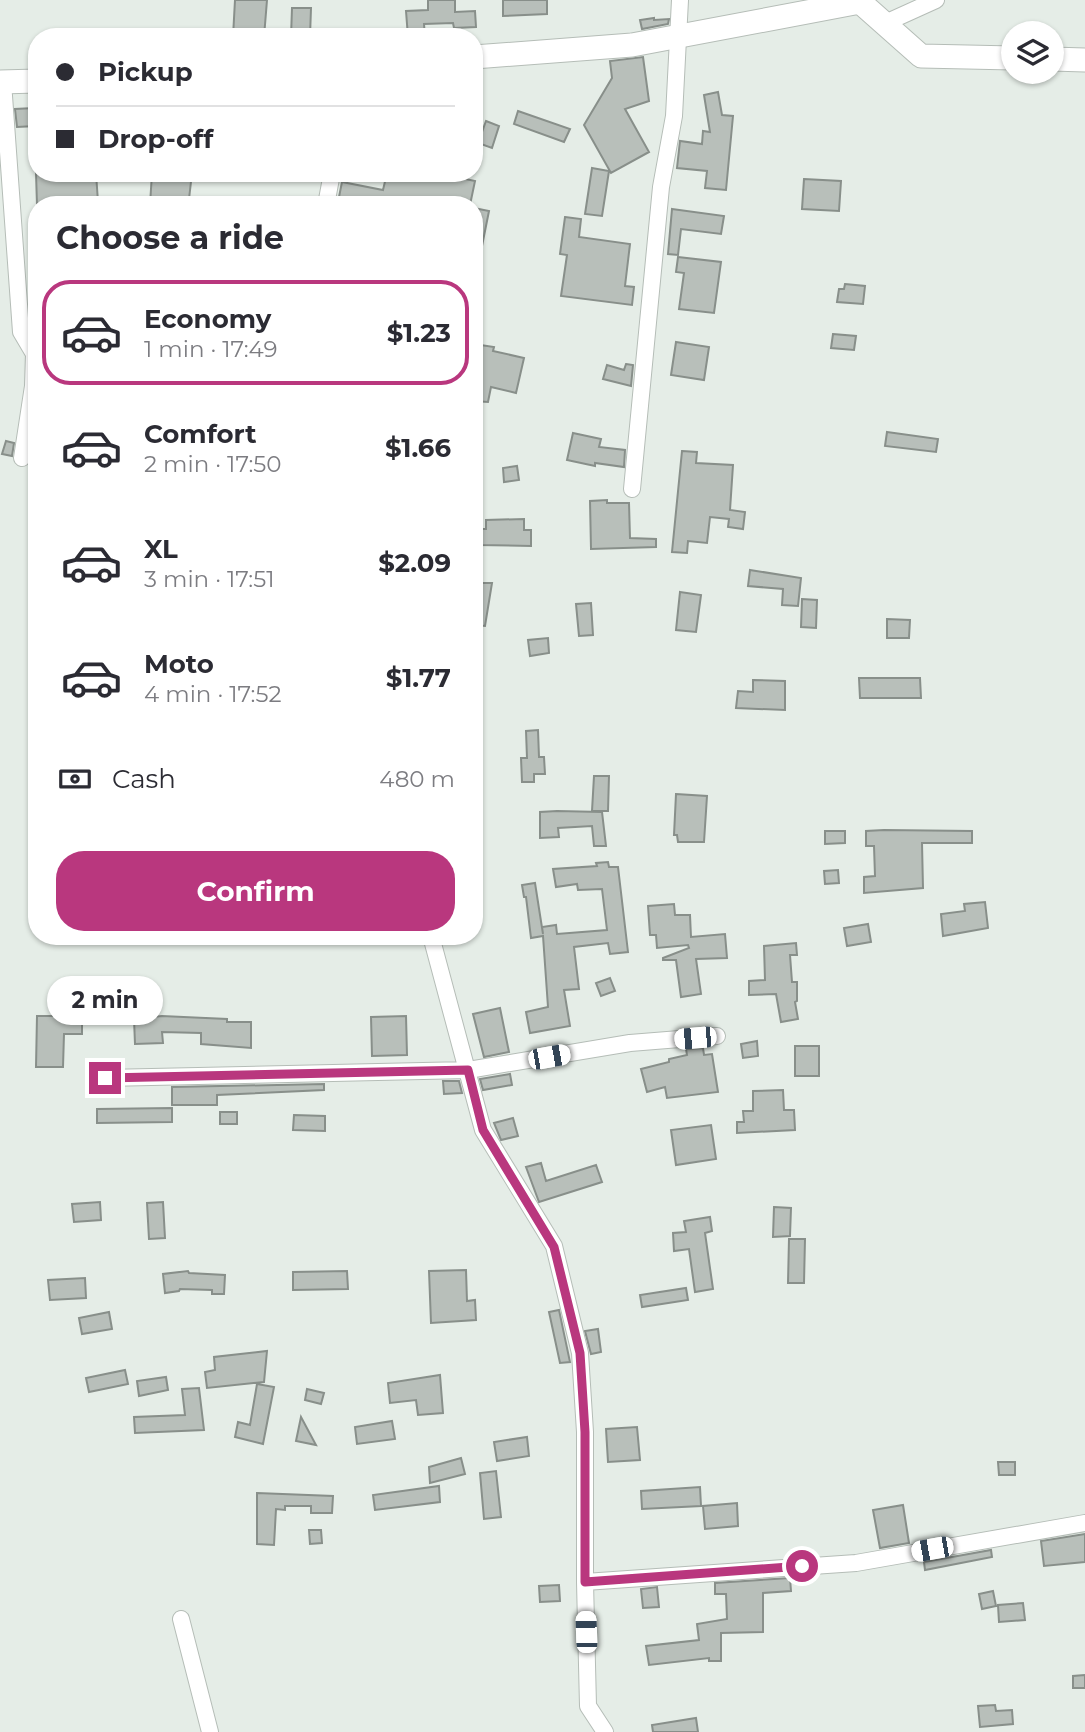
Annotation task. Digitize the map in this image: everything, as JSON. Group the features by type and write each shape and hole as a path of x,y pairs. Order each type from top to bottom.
{"street":[{"path":"632,489 661,187 674,116 680,0"},
{"path":"883,24 936,0"},
{"path":"483,56 632,45 860,2 921,56 1001,58"},
{"path":"1064,59 1085,60"},
{"path":"28,81 2,82 21,332 28,344"},
{"path":"22,458 28,419"},
{"path":"433,945 483,1130 554,1247 580,1353 585,1432 588,1706 606,1732"},
{"path":"105,1078 468,1070 630,1043 718,1036"},
{"path":"585,1582 856,1563 1085,1524"},
{"path":"181,1619 210,1732"}],"building":[{"path":"235,0 267,0 265,28 233,28"},
{"path":"428,0 455,0 455,12 475,11 476,27 454,28 453,23 424,24 424,28 407,28 406,11 428,10"},
{"path":"503,0 547,0 547,14 503,16"},
{"path":"292,8 311,8 310,28 291,28"},
{"path":"669,19 668,24 642,29 640,20"},
{"path":"643,57 649,101 625,109 649,152 611,173 584,125 612,78 610,61"},
{"path":"718,92 722,115 733,116 726,190 705,188 707,171 677,168 680,141 702,144 703,131 710,132 704,95"},
{"path":"28,108 28,126 17,127 15,109"},
{"path":"518,111 570,129 564,142 514,124"},
{"path":"486,121 499,126 492,148 483,145"},
{"path":"592,168 609,171 602,216 585,214"},
{"path":"804,179 841,181 839,211 802,209"},
{"path":"36,182 97,182 98,196 37,196"},
{"path":"151,182 191,182 189,196 151,196"},
{"path":"342,182 383,190 385,182 475,182 472,196 339,196"},
{"path":"672,209 724,216 721,234 681,229 678,255 668,254"},
{"path":"483,210 489,211 483,241"},
{"path":"565,217 581,219 579,237 630,244 625,286 634,287 632,305 561,296 567,255 560,254"},
{"path":"678,257 721,262 714,313 679,309 684,273 676,272"},
{"path":"845,284 865,286 863,304 837,302 839,289 844,289"},
{"path":"833,334 856,336 854,350 831,348"},
{"path":"676,342 709,347 704,380 671,375"},
{"path":"483,345 494,347 493,351 524,358 516,393 491,387 488,402 483,402"},
{"path":"626,364 633,365 631,386 603,379 607,365 624,370"},
{"path":"887,432 938,439 936,452 885,446"},
{"path":"573,433 601,439 599,447 625,450 624,467 595,463 595,466 567,460"},
{"path":"6,441 14,443 12,456 2,454"},
{"path":"682,451 697,452 696,463 733,465 730,510 745,512 743,529 728,527 729,519 710,517 707,543 688,541 687,553 672,552"},
{"path":"517,466 519,480 504,482 503,468"},
{"path":"607,500 607,503 629,503 630,538 656,539 656,547 591,549 590,501"},
{"path":"524,519 524,530 531,530 531,546 483,545 486,520"},
{"path":"750,570 801,578 798,606 782,605 783,589 748,586"},
{"path":"483,583 492,583 485,626"},
{"path":"680,592 701,595 696,632 676,630"},
{"path":"802,599 817,600 816,628 801,627"},
{"path":"591,603 593,635 579,636 576,604"},
{"path":"887,619 910,620 909,638 887,638"},
{"path":"548,638 549,653 530,656 528,640"},
{"path":"859,678 920,678 921,698 860,698"},
{"path":"753,680 785,681 785,710 736,708 738,691 753,692"},
{"path":"538,730 539,757 544,757 545,774 534,774 534,782 522,782 521,758 527,758 526,731"},
{"path":"594,776 609,776 608,811 592,811"},
{"path":"676,794 707,796 704,842 678,842 677,835 674,835"},
{"path":"540,812 602,812 606,846 594,846 592,826 558,828 559,837 540,838"},
{"path":"825,831 845,831 845,843 825,844"},
{"path":"866,831 972,831 972,843 922,843 923,888 864,893 864,877 875,876 874,846 866,846"},
{"path":"608,862 609,867 618,867 628,952 610,954 608,943 574,947 579,989 564,990 570,1026 530,1033 526,1012 548,1007 543,936 531,938 522,885 535,883 543,934 542,927 556,925 557,934 607,930 602,889 578,890 577,884 556,887 553,869 597,866 596,863"},
{"path":"838,870 839,883 825,884 824,871"},
{"path":"985,902 988,928 943,936 941,914 965,911 964,904"},
{"path":"674,904 675,915 690,915 691,937 725,934 727,958 696,959 701,994 681,997 676,960 663,960 689,948 688,945 657,948 656,935 650,935 648,906"},
{"path":"868,924 871,942 847,946 844,928"},
{"path":"796,943 797,955 790,955 792,982 797,982 795,1002 798,1019 781,1022 776,994 749,995 749,981 765,980 764,946"},
{"path":"610,978 615,991 601,996 596,983"},
{"path":"500,1008 509,1052 484,1057 473,1014"},
{"path":"37,1016 82,1016 82,1034 64,1034 63,1067 36,1067"},
{"path":"162,1016 251,1022 251,1048 201,1044 201,1033 162,1032 163,1043 135,1044 134,1019"},
{"path":"406,1016 407,1055 372,1056 371,1017"},
{"path":"757,1041 758,1056 743,1058 741,1044"},
{"path":"795,1046 819,1046 819,1076 795,1076"},
{"path":"703,1048 704,1055 712,1054 718,1092 667,1098 665,1087 647,1092 641,1069 687,1055 686,1049"},
{"path":"510,1074 512,1085 483,1090 480,1079"},
{"path":"443,1081 459,1081 462,1093 444,1094"},
{"path":"324,1084 324,1090 217,1095 217,1105 172,1105 172,1087"},
{"path":"783,1090 784,1110 794,1110 795,1130 737,1133 737,1122 744,1122 743,1111 753,1111 753,1091"},
{"path":"172,1108 172,1122 97,1123 97,1109"},
{"path":"220,1112 237,1112 237,1124 220,1124"},
{"path":"294,1115 325,1116 325,1131 293,1130"},
{"path":"513,1118 518,1136 501,1140 494,1123"},
{"path":"711,1125 716,1159 676,1165 671,1130"},
{"path":"541,1163 546,1181 596,1165 602,1182 539,1202 526,1167"},
{"path":"100,1202 101,1220 74,1222 72,1204"},
{"path":"163,1202 165,1238 149,1239 147,1203"},
{"path":"774,1207 791,1208 790,1236 773,1237"},
{"path":"710,1217 712,1231 705,1233 713,1289 695,1292 689,1249 674,1251 673,1233 686,1232 684,1221"},
{"path":"789,1239 805,1239 804,1283 788,1283"},
{"path":"466,1270 467,1301 475,1300 476,1320 431,1323 429,1271"},
{"path":"188,1271 225,1275 224,1294 212,1294 212,1290 180,1289 165,1293 163,1274"},
{"path":"347,1271 348,1289 293,1290 293,1272"},
{"path":"85,1278 86,1298 50,1300 48,1280"},
{"path":"686,1288 688,1300 642,1307 640,1295"},
{"path":"559,1310 570,1362 560,1363 549,1312"},
{"path":"109,1312 112,1329 82,1334 79,1318"},
{"path":"598,1329 601,1352 591,1354 585,1331"},
{"path":"267,1351 264,1382 207,1388 205,1372 215,1370 214,1357"},
{"path":"125,1370 128,1384 89,1392 86,1378"},
{"path":"440,1375 443,1413 418,1415 416,1400 390,1403 388,1383"},
{"path":"166,1377 168,1390 139,1396 137,1381"},
{"path":"257,1384 274,1387 263,1444 235,1437 238,1422 250,1425"},
{"path":"199,1388 204,1430 135,1433 134,1417 185,1415 182,1389"},
{"path":"307,1389 324,1393 321,1404 305,1400"},
{"path":"301,1417 316,1445 296,1441"},
{"path":"392,1421 395,1439 357,1444 355,1427"},
{"path":"637,1427 640,1460 608,1462 606,1429"},
{"path":"527,1437 529,1456 497,1461 494,1442"},
{"path":"461,1458 465,1474 430,1483 429,1467"},
{"path":"998,1462 1015,1462 1015,1475 999,1475"},
{"path":"496,1471 501,1517 484,1519 480,1473"},
{"path":"439,1486 440,1502 375,1510 373,1495"},
{"path":"700,1487 701,1506 642,1509 641,1491"},
{"path":"257,1493 333,1496 332,1513 311,1513 311,1506 285,1506 285,1510 276,1509 274,1545 257,1544"},
{"path":"737,1503 738,1526 705,1529 703,1506"},
{"path":"903,1505 909,1543 880,1548 873,1510"},
{"path":"309,1530 321,1530 322,1543 310,1544"},
{"path":"1085,1534 1085,1562 1044,1566 1041,1541"},
{"path":"991,1550 992,1557 925,1570 924,1562"},
{"path":"790,1578 791,1591 763,1593 763,1632 721,1633 721,1661 709,1661 709,1658 649,1665 646,1646 699,1640 697,1624 727,1619 726,1594 715,1594 715,1583"},
{"path":"559,1585 560,1601 540,1602 539,1586"},
{"path":"657,1587 659,1607 643,1608 641,1589"},
{"path":"993,1591 996,1606 982,1609 979,1594"},
{"path":"1023,1603 1025,1620 999,1622 998,1605"},
{"path":"1085,1675 1085,1688 1073,1688 1073,1676"},
{"path":"995,1705 996,1711 1012,1710 1013,1724 980,1727 978,1706"},
{"path":"696,1718 698,1732 653,1732 652,1725"}],"route":[{"path":"105,1078 468,1070 483,1130 554,1247 580,1353 585,1432 585,1582 802,1566"}]}
